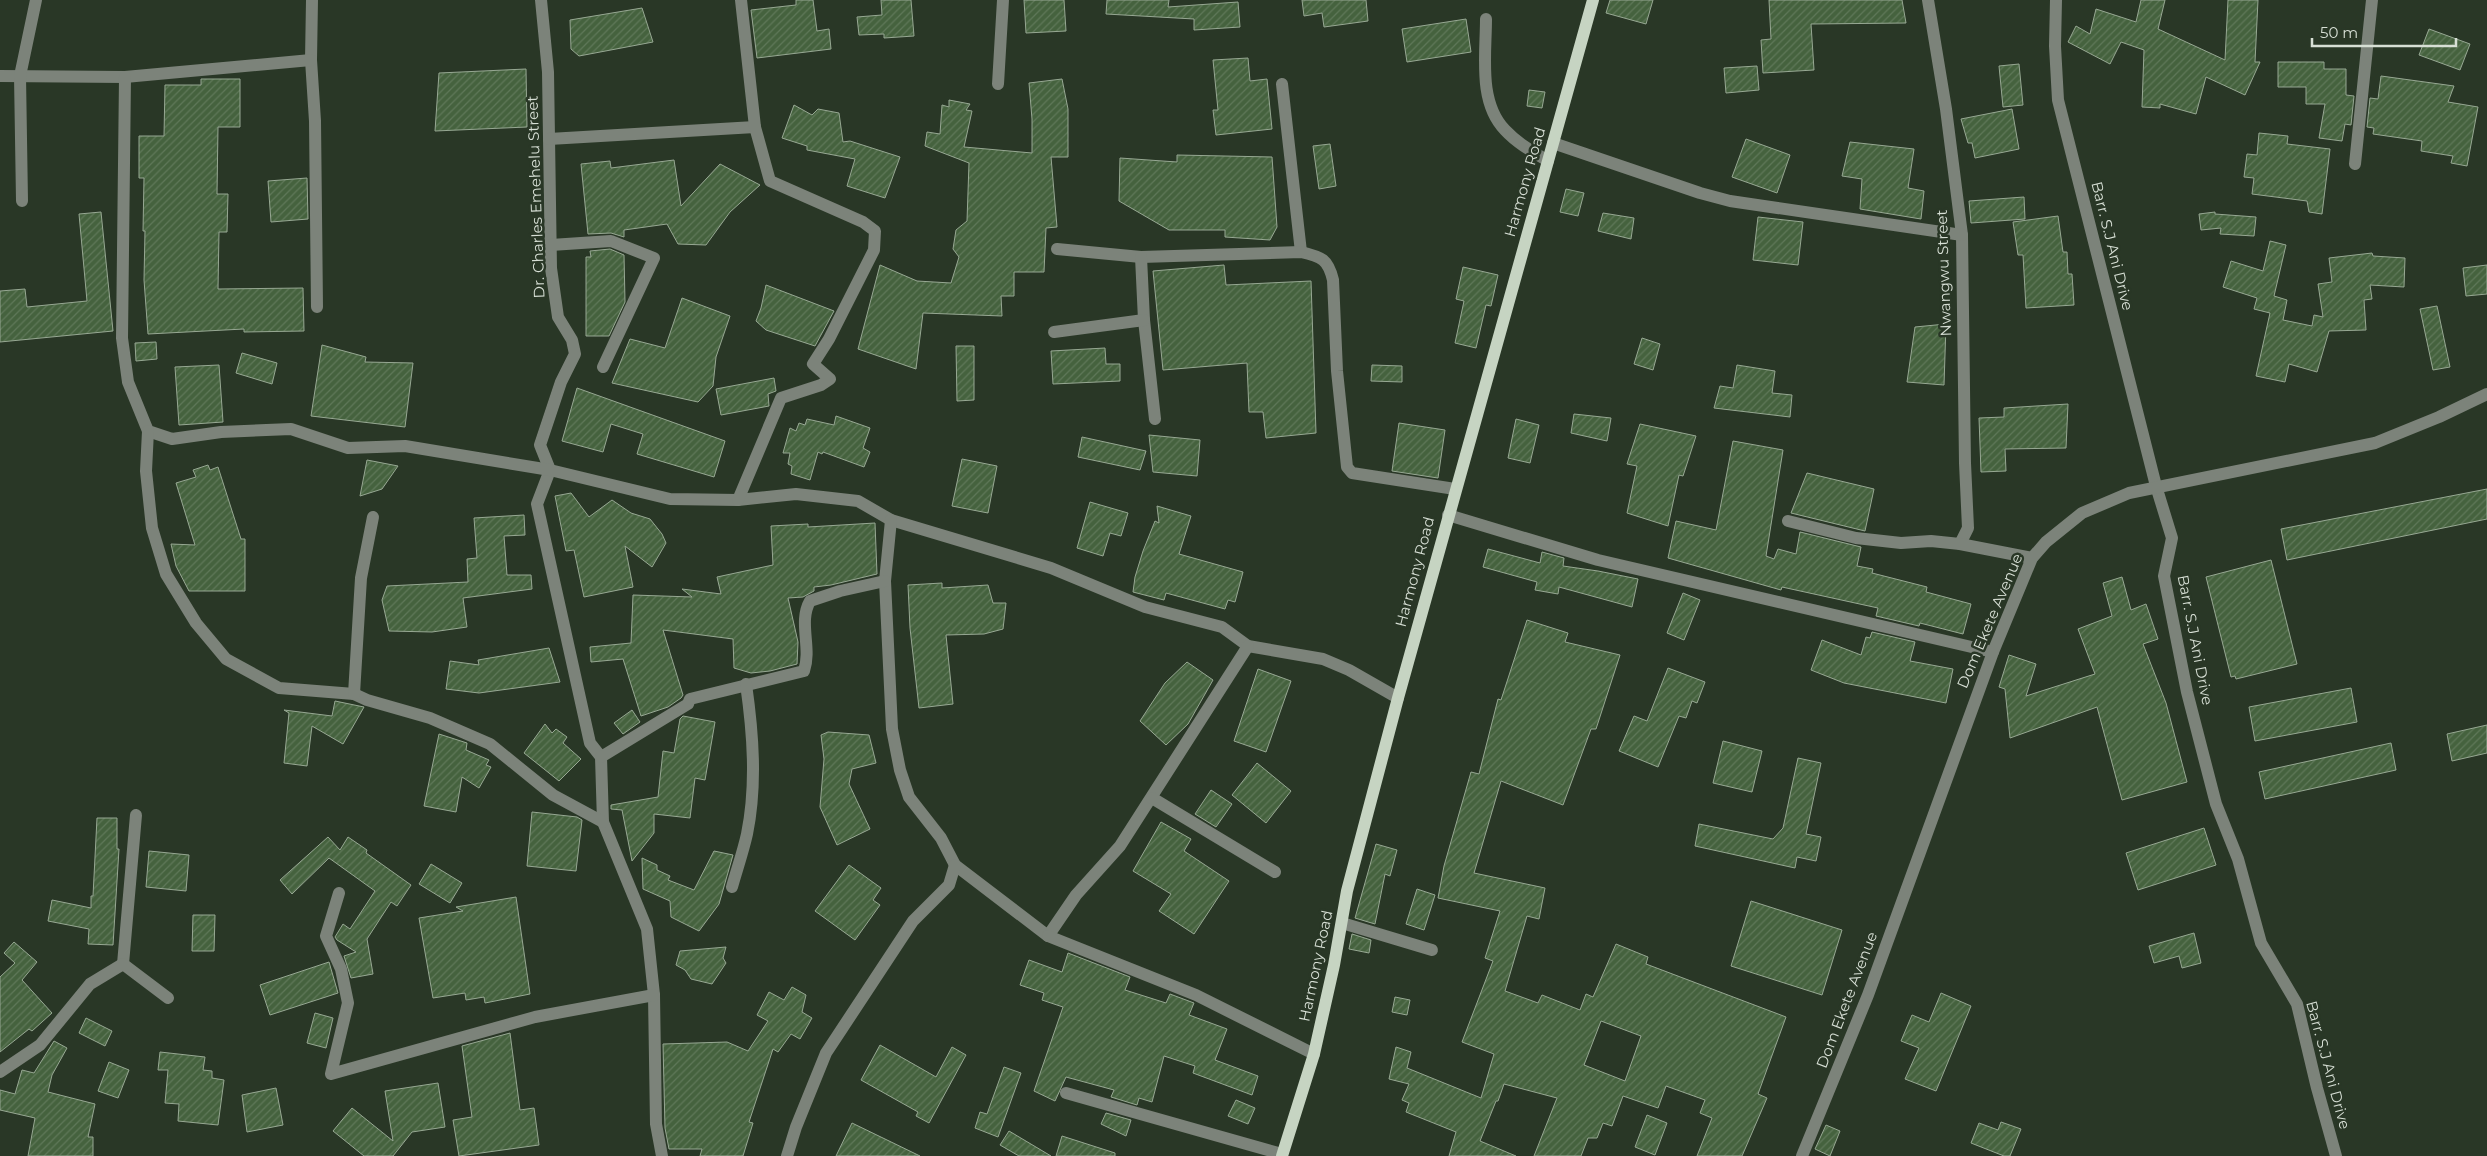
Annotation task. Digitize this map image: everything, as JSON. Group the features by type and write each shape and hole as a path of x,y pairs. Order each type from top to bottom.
{"main road":[{"name":"Harmony Road","path":"1282,1155 1314,1054 1347,890 1398,698 1593,0"}],"street":[{"path":"22,201 20,76 36,0"},
{"path":"312,0 311,60 315,121 317,307"},
{"name":"Dr. Charles Emehelu Street","path":"542,0 548,72 551,245 554,298 558,317 572,340 575,354 561,382 540,445 550,470"},
{"path":"738,500 780,398 820,385 830,379 813,364 829,339 874,250 875,232 863,222 770,180 755,127 741,0"},
{"path":"998,84 1003,0"},
{"name":"Nwangwu Street","path":"1928,0 1946,109 1962,235 1965,463 1968,528 1960,544"},
{"name":"Barr. S.J Ani Drive","path":"2056,0 2055,46 2058,100 2156,486 2172,538 2164,576 2187,692 2216,804 2238,859 2261,943 2297,1004 2316,1088 2336,1156"},
{"path":"2355,164 2372,0"},
{"path":"1486,20 1486,79 1492,109 1504,130 1548,162"},
{"path":"0,76 125,77 311,60"},
{"path":"125,77 122,338 128,382 148,431 146,471 152,528 166,574 196,623 226,659 279,688 354,694 367,700 430,718 490,744 554,795 604,822"},
{"path":"1282,84 1301,252"},
{"path":"549,139 755,127"},
{"path":"1553,143 1700,193 1730,201 1962,235"},
{"path":"551,245 610,241 654,258 603,367"},
{"path":"1057,249 1141,256 1301,252 1322,257 1330,268 1333,280 1337,371 1347,467 1352,473 1455,489"},
{"path":"1141,256 1144,320 1155,419"},
{"path":"1054,332 1144,320"},
{"name":"Dom Ekete Avenue","path":"1802,1156 1868,995 1993,652 2032,558 2046,542 2082,513 2129,493 2375,443 2439,418 2487,394"},
{"path":"148,431 172,439 221,432 291,429 348,448 405,446 550,470 670,499 738,500 796,494 858,500 891,520 1050,568 1145,607 1222,627 1248,646 1323,659 1349,670 1398,698"},
{"path":"550,470 537,504 590,742 601,757 604,822 648,929 654,995 656,1124 662,1156"},
{"path":"1448,515 1598,560 1993,652"},
{"path":"354,694 361,578 373,517"},
{"path":"891,520 885,581 892,730 900,770 909,797 941,838 955,865 1048,936 1196,995 1314,1054"},
{"path":"1788,522 1856,538 1901,543 1931,541 1960,544 2032,558"},
{"path":"601,757 688,704 690,698 804,671 807,662 804,610 810,601 840,590 885,581"},
{"path":"1048,936 1076,895 1120,846 1248,646"},
{"path":"732,887 747,834 753,787 752,723 746,684"},
{"path":"1152,798 1275,872"},
{"path":"122,964 136,815"},
{"path":"787,1156 796,1127 826,1053 914,921 949,885 955,865"},
{"path":"339,893 326,936 341,969 348,1003 331,1074 534,1017 654,995"},
{"path":"1342,922 1432,950"},
{"path":"122,964 168,998"},
{"path":"0,1072 40,1045 90,984 122,964"},
{"path":"1066,1093 1282,1155"}],"building":[{"path":"796,0 813,0 817,31 829,29 831,49 757,58 751,10 796,5"},
{"path":"881,0 911,0 914,36 884,38 884,34 859,35 857,17 882,15"},
{"path":"1024,0 1064,0 1066,31 1026,33"},
{"path":"1107,0 1169,0 1168,7 1238,2 1240,27 1194,30 1194,19 1106,14"},
{"path":"1302,0 1366,0 1368,21 1324,27 1322,13 1304,16"},
{"path":"1610,0 1653,0 1646,24 1606,13"},
{"path":"1769,0 1902,0 1906,23 1811,24 1814,70 1763,73 1761,40 1771,39"},
{"path":"2141,0 2165,0 2158,29 2225,60 2228,0 2258,0 2255,62 2260,62 2245,95 2206,77 2196,114 2160,104 2160,108 2142,107 2144,50 2121,42 2110,64 2068,42 2076,26 2090,34 2096,9 2136,22"},
{"path":"642,8 653,42 579,56 571,49 570,20"},
{"path":"1466,19 1471,52 1407,62 1402,29"},
{"path":"2429,29 2470,44 2460,70 2419,55"},
{"path":"1248,58 1250,81 1267,79 1272,129 1216,135 1213,110 1218,110 1213,60"},
{"path":"2278,62 2324,62 2324,69 2346,69 2346,95 2354,96 2351,125 2345,124 2342,141 2319,138 2325,104 2306,104 2306,87 2278,87"},
{"path":"2019,64 2023,105 2003,107 1999,66"},
{"path":"1757,66 1759,90 1726,93 1724,68"},
{"path":"526,69 527,127 435,131 439,73"},
{"path":"2381,76 2454,86 2448,102 2478,107 2467,166 2451,163 2453,156 2421,151 2422,141 2373,134 2374,128 2367,127 2370,98 2378,99"},
{"path":"201,79 240,79 240,127 218,127 217,194 228,194 227,232 219,232 218,289 303,288 304,331 244,332 244,329 148,334 144,280 144,178 139,178 139,136 164,136 165,85 201,85"},
{"path":"1062,79 1068,109 1068,157 1051,157 1057,227 1046,228 1044,272 1014,272 1014,296 1001,296 1002,316 923,313 916,369 858,349 880,265 917,281 951,283 959,257 953,249 956,230 967,221 969,163 925,146 927,132 940,134 942,105 949,107 949,100 970,104 966,110 972,111 964,147 1032,153 1029,83"},
{"path":"1529,90 1545,92 1542,108 1527,106"},
{"path":"794,105 812,115 818,109 839,113 843,142 850,141 900,157 885,198 847,186 855,159 807,150 807,146 782,138"},
{"path":"2012,109 2019,149 1975,158 1972,143 1968,143 1961,119"},
{"path":"2259,133 2288,136 2287,144 2330,149 2322,214 2309,212 2307,201 2252,194 2254,178 2244,177 2247,154 2257,155"},
{"path":"1746,139 1790,155 1777,193 1732,177"},
{"path":"1850,142 1914,149 1908,188 1924,191 1921,219 1860,209 1862,179 1842,176"},
{"path":"1330,144 1336,186 1319,189 1313,146"},
{"path":"1177,155 1272,157 1277,227 1270,240 1225,237 1225,230 1169,230 1119,201 1120,158 1177,162"},
{"path":"674,160 681,206 720,164 760,185 730,212 706,245 678,244 667,224 624,230 624,237 611,233 588,234 581,164 610,161 611,168"},
{"path":"307,178 308,219 271,222 268,181"},
{"path":"1566,189 1584,193 1578,216 1560,212"},
{"path":"2024,197 2025,219 1971,223 1969,201"},
{"path":"101,212 113,331 0,342 0,291 25,289 27,307 87,301 79,214"},
{"path":"2215,212 2215,214 2256,217 2254,236 2220,234 2221,228 2201,230 2199,214"},
{"path":"1603,213 1634,218 1631,239 1598,231"},
{"path":"2058,216 2063,252 2067,252 2068,274 2072,274 2074,305 2026,308 2023,255 2018,255 2013,222"},
{"path":"1758,217 1803,222 1798,265 1753,260"},
{"path":"2270,241 2286,245 2274,296 2287,300 2283,320 2312,326 2314,315 2323,317 2318,284 2332,282 2329,258 2372,253 2373,256 2405,258 2404,287 2370,285 2372,299 2364,300 2366,330 2329,331 2317,372 2289,364 2285,382 2256,376 2270,313 2254,309 2257,298 2223,287 2231,261 2263,271"},
{"path":"610,249 624,255 625,302 609,336 586,336 586,257 591,257 590,251"},
{"path":"1224,265 1226,285 1311,281 1316,433 1266,438 1263,412 1249,412 1247,363 1163,370 1153,271"},
{"path":"2487,265 2487,294 2466,296 2463,268"},
{"path":"1463,267 1498,275 1491,306 1486,305 1476,348 1455,343 1464,301 1456,299"},
{"path":"766,285 834,311 815,346 766,330 756,321"},
{"path":"682,298 730,316 716,357 713,386 698,402 612,383 630,339 665,348"},
{"path":"2437,306 2450,367 2433,370 2420,309"},
{"path":"1946,324 1944,385 1907,382 1915,327"},
{"path":"1642,338 1660,344 1653,370 1634,364"},
{"path":"156,342 157,359 136,361 135,343"},
{"path":"322,345 366,357 365,362 413,363 405,427 311,416"},
{"path":"956,346 974,346 974,400 957,401"},
{"path":"1105,348 1106,364 1120,364 1120,381 1053,384 1051,351"},
{"path":"242,353 277,363 272,384 236,373"},
{"path":"219,365 223,422 179,425 175,367"},
{"path":"1372,365 1402,366 1402,382 1371,381"},
{"path":"1737,365 1775,371 1772,393 1792,395 1790,417 1714,408 1720,386 1733,388"},
{"path":"774,378 776,391 768,394 769,406 721,415 716,389"},
{"path":"577,388 725,441 714,477 637,454 643,434 611,424 603,452 562,441"},
{"path":"2068,404 2066,448 2005,449 2006,471 1981,472 1979,418 2004,417 2004,408"},
{"path":"1574,414 1611,418 1607,441 1571,433"},
{"path":"836,416 870,428 863,448 870,452 864,467 823,452 822,454 818,452 810,480 791,474 792,466 788,464 790,453 783,453 790,428 796,431 799,423 805,425 807,419 834,425"},
{"path":"1516,419 1539,425 1530,463 1508,458"},
{"path":"1399,423 1445,430 1438,478 1392,471"},
{"path":"1640,424 1696,436 1683,476 1679,475 1668,526 1627,513 1637,466 1627,464"},
{"path":"1149,435 1200,440 1197,476 1153,472"},
{"path":"1082,437 1146,451 1140,470 1078,457"},
{"path":"1733,441 1783,450 1766,556 1774,559 1778,549 1796,554 1800,532 1861,547 1857,566 1873,569 1872,573 1927,587 1926,592 1971,604 1963,634 1920,623 1919,626 1876,616 1878,608 1782,587 1781,590 1668,558 1676,521 1716,530"},
{"path":"962,459 997,466 988,513 952,506"},
{"path":"367,460 398,466 382,489 360,496"},
{"path":"208,465 210,470 218,467 241,539 245,539 245,591 189,591 176,566 171,544 195,545 176,483 196,477 193,470"},
{"path":"1807,473 1874,489 1865,531 1791,513"},
{"path":"2487,489 2487,519 2287,560 2281,529"},
{"path":"571,493 589,517 612,500 631,513 650,519 662,534 666,543 652,567 625,546 633,587 584,597 574,550 566,551 555,496"},
{"path":"1090,502 1128,513 1121,536 1110,533 1103,556 1077,548"},
{"path":"1157,506 1191,516 1179,554 1243,572 1235,602 1228,600 1225,609 1166,593 1164,600 1133,592 1135,577 1143,551 1155,521 1159,523"},
{"path":"524,515 525,535 504,536 507,575 531,575 532,589 463,598 467,627 432,632 389,631 382,600 387,586 468,582 467,559 477,558 474,518"},
{"path":"875,523 877,574 814,587 814,591 803,597 788,598 798,642 797,664 770,671 751,673 734,668 733,639 663,630 683,695 668,707 641,716 623,659 591,662 590,647 631,643 633,595 692,597 682,589 721,594 717,577 773,565 771,526 808,524 808,527"},
{"path":"1488,549 1540,563 1542,552 1564,558 1563,566 1638,579 1632,607 1559,587 1558,594 1535,590 1537,582 1483,567"},
{"path":"2271,560 2297,664 2236,679 2235,676 2231,677 2206,577"},
{"path":"2122,577 2131,610 2146,604 2158,639 2143,644 2166,703 2187,782 2122,800 2097,707 2010,738 2005,689 1999,687 2009,655 2036,664 2026,696 2095,674 2078,629 2112,616 2103,583"},
{"path":"942,583 942,588 988,585 993,603 1006,603 1003,629 984,634 946,635 953,704 919,708 910,628 908,585"},
{"path":"1683,593 1700,600 1684,640 1667,633"},
{"path":"1527,620 1568,633 1565,642 1620,655 1596,729 1591,729 1563,805 1501,781 1474,873 1545,888 1539,919 1527,916 1505,991 1538,1003 1542,995 1580,1010 1586,994 1593,997 1616,944 1648,957 1646,964 1786,1017 1758,1094 1767,1098 1742,1156 1697,1156 1712,1118 1700,1113 1705,1100 1666,1086 1658,1108 1623,1096 1612,1126 1603,1123 1597,1138 1588,1138 1581,1156 1534,1156 1557,1098 1504,1084 1480,1141 1516,1156 1449,1156 1456,1132 1406,1112 1409,1103 1402,1100 1409,1084 1389,1079 1396,1047 1411,1052 1407,1068 1481,1098 1494,1054 1462,1042 1493,961 1485,958 1500,911 1438,898 1444,866 1471,772 1479,774 1498,699 1501,700","holes":["1601,1021 1641,1036 1625,1081 1584,1065"]},
{"path":"1872,632 1915,642 1910,661 1953,669 1946,703 1844,683 1811,670 1822,640 1861,655 1866,637 1870,638"},
{"path":"549,648 560,682 479,693 446,689 450,661 479,665 478,660"},
{"path":"1187,662 1213,680 1188,724 1166,745 1140,721 1165,683"},
{"path":"1668,668 1705,682 1697,703 1692,701 1686,718 1679,716 1658,767 1619,751 1634,716 1647,721"},
{"path":"1258,669 1291,681 1266,752 1234,741"},
{"path":"2351,688 2357,722 2255,741 2249,707"},
{"path":"335,701 364,707 343,744 312,726 307,766 284,763 289,713 284,710 332,716"},
{"path":"632,710 640,722 623,734 614,723"},
{"path":"683,716 715,722 705,780 695,778 690,818 654,814 654,833 632,861 622,810 611,809 611,805 658,797 663,751 674,753 680,719"},
{"path":"545,724 552,733 556,729 567,737 563,743 581,759 559,781 524,753"},
{"path":"2487,725 2487,753 2452,761 2447,734"},
{"path":"828,732 869,735 876,763 852,769 849,784 870,829 837,845 820,807 824,759 821,735"},
{"path":"439,734 467,743 466,750 489,760 486,765 491,767 479,788 462,777 456,812 424,806"},
{"path":"1723,741 1762,751 1752,792 1713,783"},
{"path":"2391,743 2396,770 2265,799 2259,772"},
{"path":"1798,758 1821,763 1806,834 1821,837 1816,861 1797,857 1795,868 1695,846 1699,824 1773,839 1783,828"},
{"path":"1257,763 1291,791 1266,823 1232,795"},
{"path":"1211,790 1232,804 1216,827 1195,814"},
{"path":"532,812 577,817 582,820 576,871 527,866"},
{"path":"97,818 117,818 117,849 119,849 113,945 88,944 89,929 48,921 52,900 91,908"},
{"path":"1161,822 1191,839 1184,851 1229,881 1194,934 1159,911 1171,894 1133,871"},
{"path":"2204,828 2216,865 2138,890 2126,853"},
{"path":"328,837 340,850 348,837 367,850 366,853 411,885 397,906 391,902 367,939 373,974 351,978 344,956 356,952 335,937 343,924 350,929 375,891 329,858 292,894 280,880"},
{"path":"1376,844 1397,850 1390,876 1385,874 1375,924 1355,918"},
{"path":"149,851 189,855 186,891 146,887"},
{"path":"714,851 733,855 719,904 699,931 671,917 670,901 643,889 642,858 657,865 657,870 670,876 668,880 694,890"},
{"path":"431,864 462,883 450,903 419,884"},
{"path":"849,865 881,888 873,900 880,905 855,940 815,911"},
{"path":"1417,889 1435,895 1424,930 1406,924"},
{"path":"516,897 530,994 485,1003 484,997 466,1000 465,993 433,998 419,918 463,911 456,907"},
{"path":"1751,901 1842,930 1822,995 1731,966"},
{"path":"193,915 215,915 214,951 192,951"},
{"path":"2194,933 2201,963 2182,968 2179,956 2154,963 2149,946"},
{"path":"1352,934 1371,940 1369,953 1349,949"},
{"path":"14,942 37,962 22,980 52,1013 32,1031 29,1029 0,1052 0,977 15,963 4,953"},
{"path":"726,947 723,958 726,963 712,984 691,979 685,970 676,965 680,951"},
{"path":"1068,953 1130,977 1125,990 1166,1003 1170,994 1194,1003 1189,1015 1227,1029 1215,1060 1258,1076 1252,1095 1193,1073 1195,1066 1164,1056 1152,1102 1139,1098 1137,1105 1111,1097 1114,1090 1066,1077 1055,1101 1034,1091 1063,1007 1042,1000 1044,993 1020,985 1029,960 1062,972"},
{"path":"329,962 338,993 270,1015 260,985"},
{"path":"792,987 806,995 802,1012 812,1018 800,1039 791,1034 778,1052 773,1049 749,1122 753,1123 743,1156 700,1156 702,1149 669,1149 665,1128 663,1044 727,1042 748,1051 768,1021 757,1015 769,992 784,1000"},
{"path":"1941,993 1971,1006 1936,1091 1905,1079 1919,1048 1901,1041 1912,1015 1929,1022"},
{"path":"1395,997 1410,1000 1407,1015 1392,1012"},
{"path":"315,1013 333,1018 326,1048 307,1043"},
{"path":"86,1018 112,1031 105,1046 79,1033"},
{"path":"510,1033 520,1110 534,1108 539,1145 459,1156 453,1120 472,1117 462,1046"},
{"path":"54,1041 67,1048 52,1075 48,1092 95,1104 88,1137 93,1137 93,1156 28,1156 35,1118 0,1110 0,1090 15,1094 22,1070 34,1073"},
{"path":"880,1045 936,1077 952,1047 966,1055 929,1123 916,1116 918,1112 861,1080"},
{"path":"160,1052 205,1057 203,1070 212,1071 212,1078 224,1080 218,1125 178,1121 179,1104 165,1103 168,1070 158,1070"},
{"path":"109,1062 129,1070 118,1098 98,1091"},
{"path":"1004,1067 1021,1073 998,1137 975,1128 980,1112 987,1114"},
{"path":"438,1083 445,1127 412,1132 393,1156 364,1156 333,1131 352,1108 393,1141 385,1091"},
{"path":"276,1088 283,1125 247,1132 242,1095"},
{"path":"1236,1100 1255,1108 1248,1124 1228,1116"},
{"path":"1106,1113 1131,1120 1126,1136 1101,1124"},
{"path":"1647,1115 1667,1123 1655,1155 1635,1147"},
{"path":"2001,1122 2021,1129 2010,1156 2004,1156 1971,1143 1979,1123 1998,1130"},
{"path":"852,1123 920,1156 836,1156"},
{"path":"1826,1125 1840,1131 1830,1156 1815,1149"},
{"path":"1009,1131 1051,1156 1019,1156 1000,1145"},
{"path":"1062,1136 1115,1153 1115,1156 1056,1156"}]}
